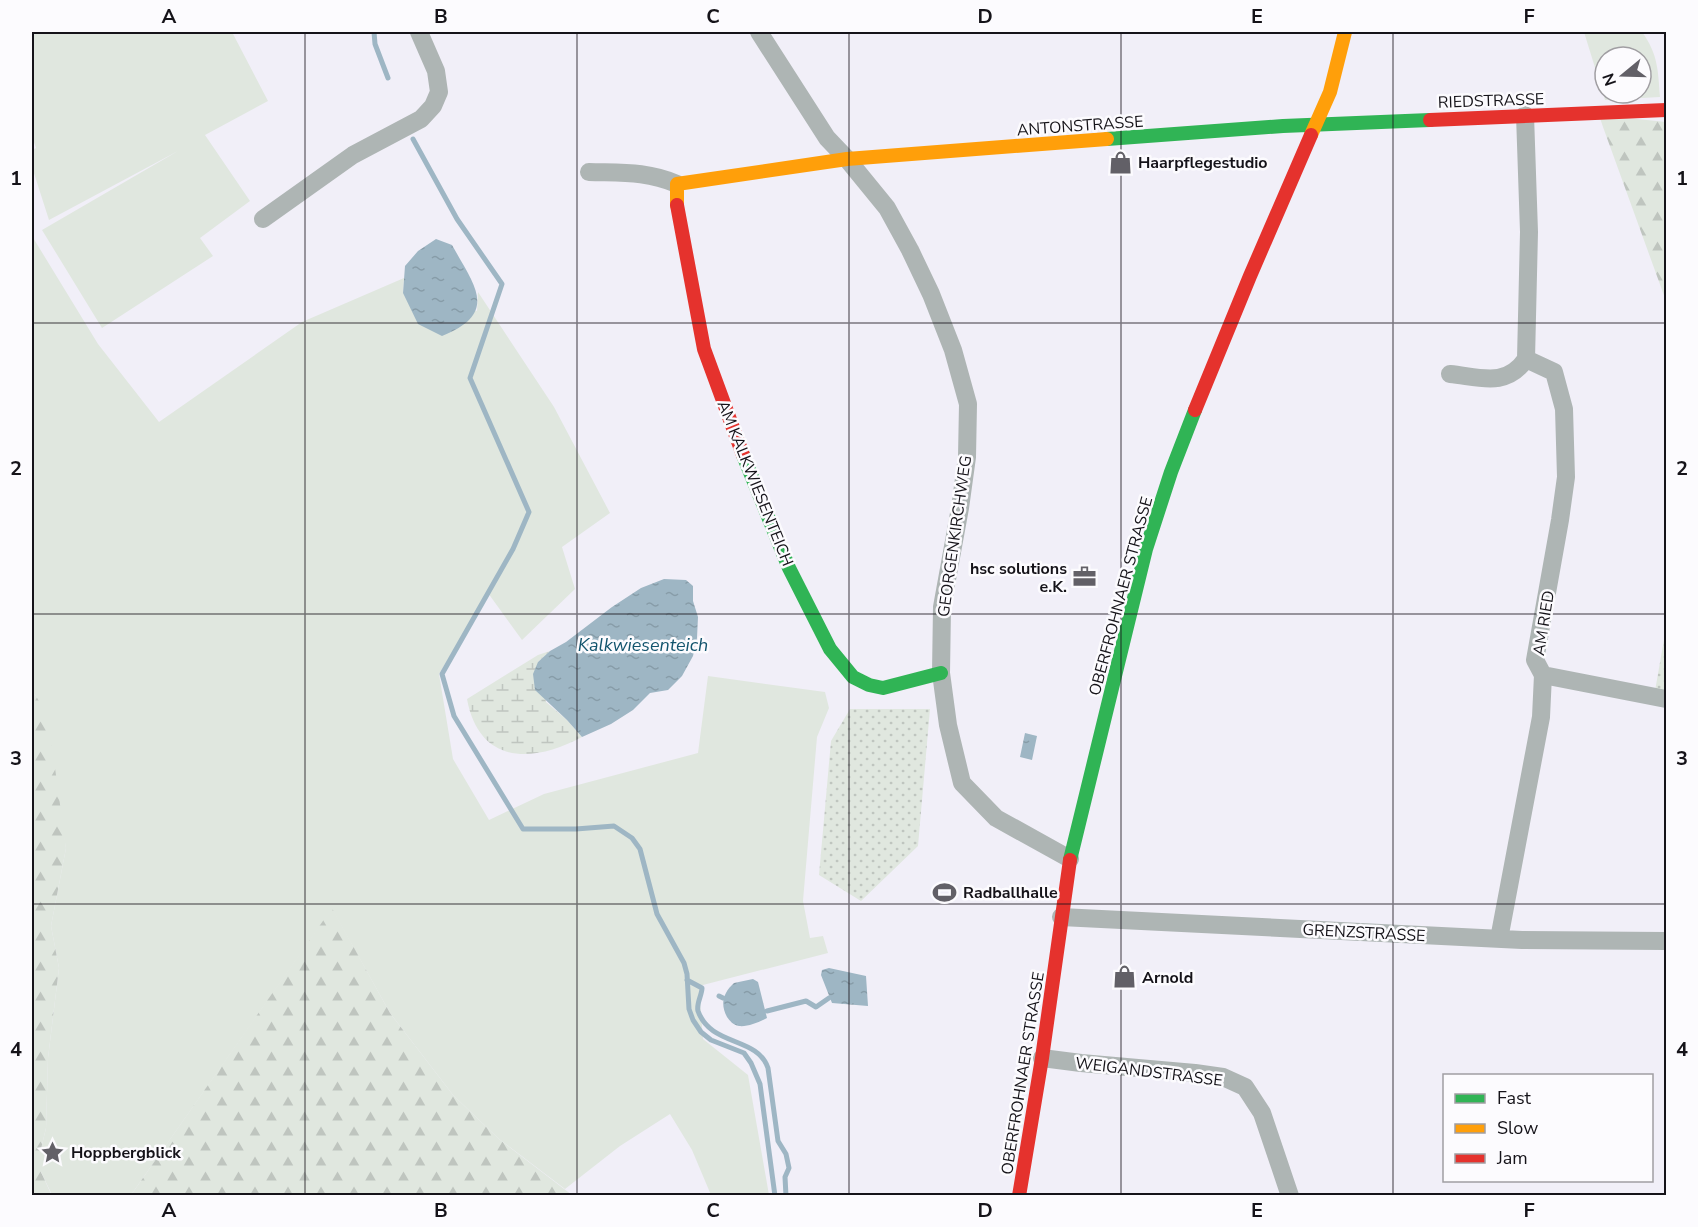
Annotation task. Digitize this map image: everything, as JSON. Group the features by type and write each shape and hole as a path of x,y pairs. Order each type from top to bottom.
{"street":[{"path":"263,219 353,155 421,119 433,106 440,92 436,71 418,32"},
{"name":"GEORGENKIRCHWEG","path":"759,32 827,138 887,208 931,294 952,350 968,404 966,467 942,607 941,673 948,725 962,783 996,818 1070,859"},
{"name":"OBERFROHNAER STRASSE","path":"1019,1196 1042,1058 1070,859 1146,549 1171,472 1250,276 1334,82 1345,32"},
{"name":"RIEDSTRASSE","path":"1316,124 1666,110"},
{"path":"1450,374 1492,379 1511,375 1526,359 1529,232 1525,115"},
{"name":"ANTONSTRASSE","path":"847,159 1316,124"},
{"path":"589,172 646,174 659,176 677,184 847,159"},
{"name":"AM KALKWIESENTEICH","path":"677,184 677,207 681,233 704,349 754,485 789,568 830,649 853,677 869,685 883,688 941,673"},
{"name":"AM RIED","path":"1499,939 1540,717 1543,675 1535,660 1566,477 1564,409 1554,372 1526,359"},
{"path":"1543,675 1666,699"},
{"name":"GRENZSTRASSE","path":"1061,917 1499,939 1666,941"},
{"name":"WEIGANDSTRASSE","path":"1042,1058 1224,1077 1245,1088 1262,1113 1290,1196"}],"green space":[{"path":"32,32 232,32 268,101 205,135 250,201 200,238 213,256 102,328 42,230 178,151 49,220 32,167 32,150 36,148 32,137"},
{"path":"1584,32 1642,32 1650,45 1593,45 1593,61"},
{"path":"1653,53 1658,70 1660,97 1653,97"},
{"path":"1599,115 1666,122 1666,301 1603,127"},
{"path":"32,236 98,344 159,422 302,322 404,278 403,293 477,311 478,292 554,407 610,513 562,547 575,589 522,640 488,593 439,674 453,759 489,820 544,794 698,753 708,676 825,692 829,708 817,737 803,901 810,938 823,936 828,953 699,986 703,1039 748,1075 769,1195 711,1195 692,1150 670,1114 620,1146 565,1189 499,1139 453,1095 390,1013 332,909 131,1195 52,1195 41,1172 41,1149 46,1128 48,1058 59,968 51,926 66,848 36,696 32,693"},
{"path":"1666,628 1666,693 1655,691"},
{"path":"550,651 538,662 546,702 582,737 545,752 527,754 495,747 483,736 473,720 467,699 538,655"},
{"path":"32,693 48,717 66,848 51,926 59,968 48,1058 46,1128 41,1149 41,1172 52,1196 32,1195"},
{"path":"850,709 930,709 918,846 861,901 819,875 831,741"},
{"path":"332,908 390,1013 453,1095 499,1139 572,1195 131,1195"}],"water":[{"path":"436,239 452,245 474,285 477,297 476,308 471,318 460,327 442,336 418,324 403,293 405,266 418,251"},
{"name":"Kalkwiesenteich","path":"664,579 686,580 693,586 693,601 698,617 693,656 682,676 668,690 650,693 633,710 611,724 582,737 535,690 533,674 538,662 612,607 641,588"},
{"path":"1025,733 1037,736 1032,760 1020,757"},
{"path":"829,968 866,976 868,1006 832,1003 821,975 822,970"},
{"path":"753,979 758,982 767,1018 750,1025 733,1024 725,1012 723,1003 725,995 734,983"}],"waterway":[{"path":"374,32 375,44 388,78"},
{"path":"413,139 457,219 502,284 470,378 529,512 513,549 442,674 454,716 523,829 614,826 632,838 640,849 657,914 684,963 689,1009 693,1020 701,1032 711,1040 744,1053 760,1084 775,1196"},
{"path":"687,980 702,988 698,1011 704,1022 713,1031 754,1051 768,1068 778,1141 786,1154 789,1168 785,1177 786,1196"},
{"path":"719,996 723,998"},
{"path":"767,1011 806,1001 816,1007 829,998"}],"traffic: fast":[{"path":"1107,139 1283,126 1430,120"},
{"path":"1070,860 1146,549 1171,472 1195,410"},
{"path":"743,455 789,568 830,649 853,677 869,685 883,688 941,673"}],"traffic: slow":[{"path":"1311,135 1330,92 1345,32"},
{"path":"677,205 677,184 847,159 1107,139"}],"traffic: jam":[{"path":"1430,120 1666,110"},
{"path":"1195,410 1311,135"},
{"path":"677,205 704,349 743,455"},
{"path":"1019,1196 1042,1058 1070,860"}],"place":[{"name":"Haarpflegestudio","path":"1120,162"},
{"name":"hsc solutions e.K.","path":"1085,577"},
{"name":"Radballhalle","path":"945,892"},
{"name":"Arnold","path":"1124,977"},
{"name":"Hoppbergblick","path":"53,1152"}]}
